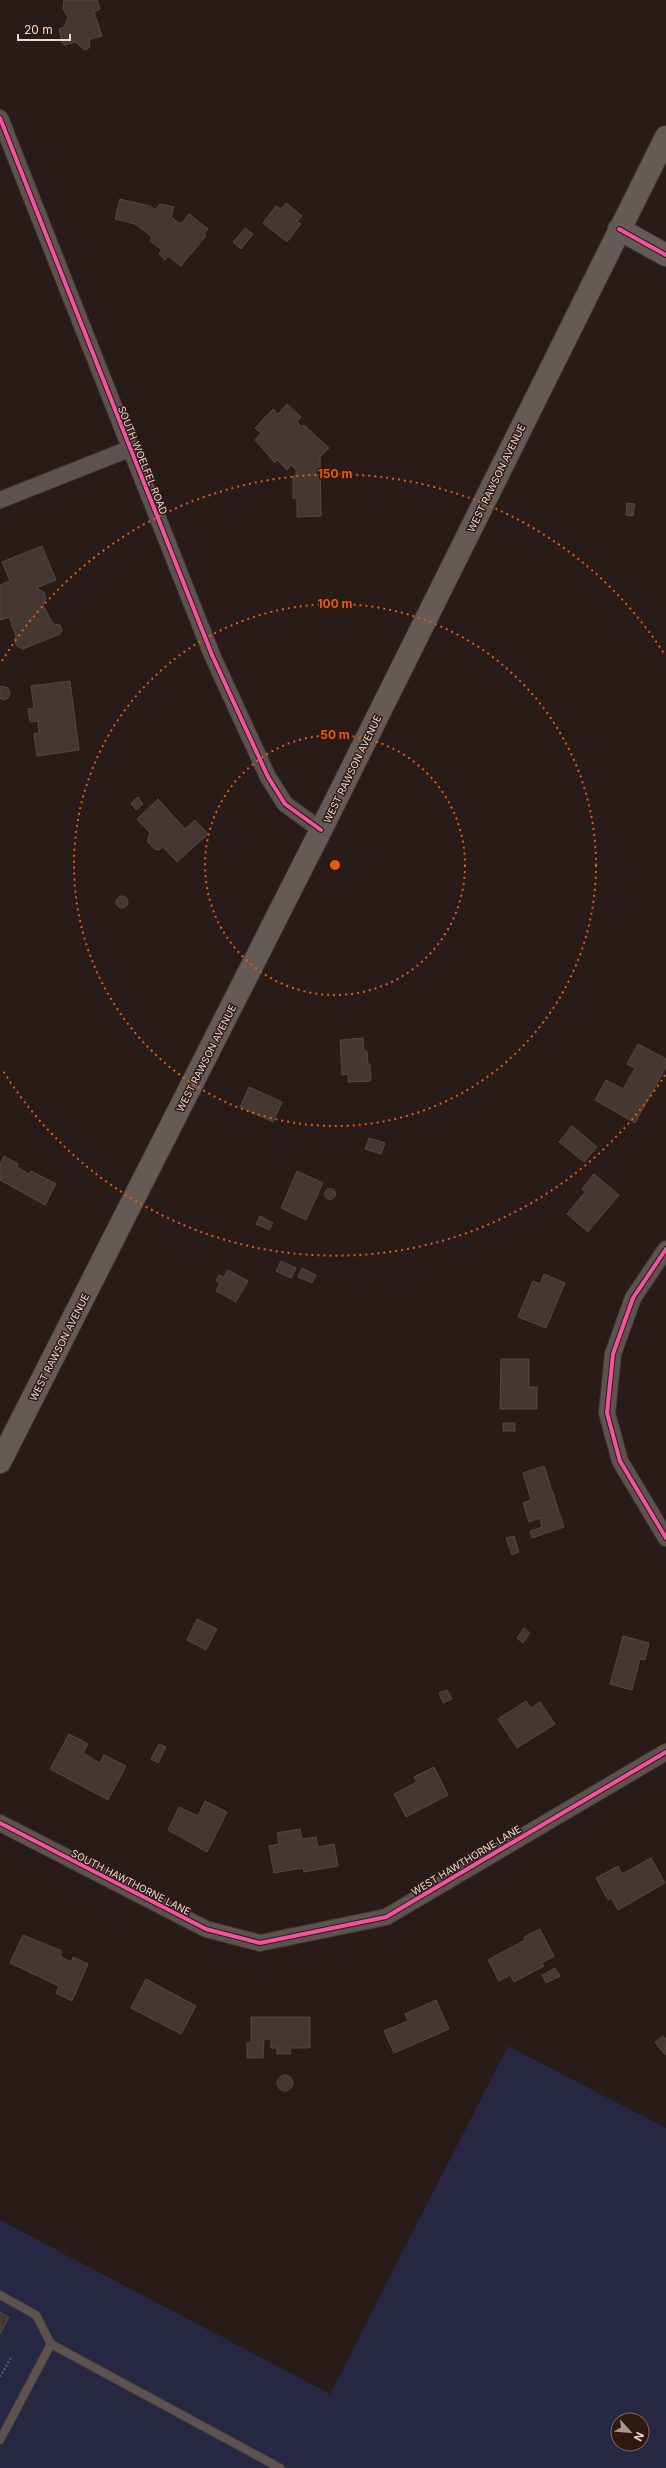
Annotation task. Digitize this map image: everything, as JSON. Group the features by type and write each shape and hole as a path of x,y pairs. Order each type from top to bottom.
{"main road":[{"name":"WEST RAWSON AVENUE","path":"0,1462 321,830 666,137"},
{"path":"619,229 666,255"}],"street":[{"name":"SOUTH WOELFEL ROAD","path":"0,118 129,449 212,656 268,777 286,804 321,830"},
{"path":"0,500 129,449"},
{"path":"666,1249 633,1298 613,1354 607,1413 620,1460 666,1538"},
{"name":"WEST HAWTHORNE LANE","path":"260,1943 386,1917 666,1752"},
{"name":"SOUTH HAWTHORNE LANE","path":"0,1823 206,1929 260,1943"}],"lane":[{"path":"0,2295 36,2314 45,2328 51,2344 280,2468"},
{"path":"0,2440 51,2344"}],"path":[{"path":"0,2377 12,2356"}],"shaded area":[{"path":"508,2046 666,2128 666,2468 0,2468 0,2220 330,2394"}],"building":[{"path":"64,0 97,0 100,9 94,12 102,36 90,39 89,48 84,50 76,42 65,45 62,43 59,29 64,27 68,17 63,9"},
{"path":"120,199 150,206 155,210 160,204 174,207 171,217 181,224 189,214 208,229 204,234 206,236 181,266 168,256 165,260 159,254 162,250 150,241 152,237 135,224 115,219"},
{"path":"286,203 302,216 297,222 301,224 287,242 263,223 276,206 281,209"},
{"path":"245,228 253,234 241,249 233,242"},
{"path":"287,404 301,417 297,422 302,427 304,425 329,448 320,457 321,516 297,517 297,498 293,498 293,476 296,476 296,470 291,465 287,470 277,460 275,463 255,440 261,433 255,428 273,409 278,414"},
{"path":"627,503 635,504 633,516 626,515"},
{"path":"42,546 56,580 36,588 44,592 46,598 43,605 53,624 60,625 62,630 60,634 23,649 17,646 14,640 16,636 9,617 0,620 0,585 10,581 2,562"},
{"path":"70,681 79,750 37,756 34,734 39,733 38,721 30,722 28,709 34,708 31,686"},
{"path":"2,686 8,688 10,693 8,698 3,700 0,698 0,687"},
{"path":"138,797 143,804 136,810 131,803"},
{"path":"158,799 185,829 195,820 208,834 177,862 163,847 159,850 154,849 147,841 150,833 137,819"},
{"path":"122,896 126,898 128,902 126,906 122,908 118,906 116,902 118,898"},
{"path":"363,1038 364,1051 367,1051 368,1064 370,1064 371,1081 348,1082 348,1074 342,1075 340,1040"},
{"path":"638,1044 666,1059 666,1067 635,1123 595,1100 606,1080 623,1089 635,1068 627,1064"},
{"path":"249,1087 282,1102 273,1122 240,1107"},
{"path":"572,1126 597,1147 584,1162 559,1142"},
{"path":"369,1138 385,1143 381,1154 365,1149"},
{"path":"4,1156 18,1164 17,1167 29,1174 31,1171 56,1184 45,1205 0,1180 0,1164"},
{"path":"297,1171 323,1183 306,1220 281,1208"},
{"path":"594,1174 619,1195 588,1232 567,1214 585,1192 582,1189"},
{"path":"330,1188 334,1190 336,1194 334,1198 330,1200 326,1198 324,1194 326,1190"},
{"path":"260,1216 273,1223 269,1230 256,1224"},
{"path":"281,1261 296,1268 291,1278 276,1271"},
{"path":"302,1268 316,1275 312,1283 298,1277"},
{"path":"228,1270 248,1281 236,1302 216,1291 220,1283 216,1281 219,1275 224,1277"},
{"path":"544,1274 565,1283 546,1328 518,1317 533,1281 540,1284"},
{"path":"501,1359 529,1359 529,1387 537,1387 537,1409 500,1409"},
{"path":"503,1423 515,1423 515,1431 503,1431"},
{"path":"544,1466 564,1527 532,1538 530,1531 542,1527 540,1518 529,1522 523,1503 531,1500 523,1473"},
{"path":"514,1536 519,1552 512,1555 506,1538"},
{"path":"197,1619 217,1629 206,1650 187,1640"},
{"path":"524,1628 530,1633 523,1643 517,1638"},
{"path":"623,1636 649,1643 645,1660 640,1659 632,1690 610,1684"},
{"path":"447,1690 452,1699 443,1703 439,1693"},
{"path":"526,1701 531,1708 540,1702 555,1724 517,1748 498,1719"},
{"path":"69,1734 88,1744 83,1753 100,1763 104,1755 126,1766 108,1800 50,1769"},
{"path":"159,1744 166,1747 158,1763 151,1759"},
{"path":"434,1767 448,1795 406,1817 394,1794 417,1782 414,1777"},
{"path":"205,1801 227,1812 207,1852 168,1830 179,1807 198,1816"},
{"path":"300,1829 302,1839 316,1837 318,1847 334,1844 338,1866 304,1872 303,1868 274,1873 269,1846 279,1844 277,1833"},
{"path":"651,1858 665,1883 618,1910 611,1898 608,1900 596,1878 618,1866 622,1874"},
{"path":"540,1929 554,1956 542,1963 544,1966 514,1982 510,1975 499,1981 488,1960 525,1940 524,1937"},
{"path":"23,1935 62,1951 60,1956 71,1962 73,1957 88,1964 72,2001 56,1993 59,1986 10,1963"},
{"path":"555,1968 560,1976 546,1983 542,1975"},
{"path":"146,1979 196,2006 181,2034 131,2008"},
{"path":"436,2000 449,2029 394,2053 384,2031 408,2021 405,2014"},
{"path":"251,2017 310,2017 310,2048 290,2048 291,2054 277,2054 277,2048 271,2048 271,2039 264,2039 263,2058 247,2058 247,2043 251,2043"},
{"path":"663,2036 666,2039 665,2055 655,2042"},
{"path":"282,2075 288,2075 293,2080 291,2089 288,2091 282,2091 277,2086 277,2080"},
{"path":"0,2312 9,2317 0,2334"}],"cycle path":[{"path":"0,118 212,655 268,777 285,804 321,830"},
{"path":"619,229 666,255"},
{"path":"666,1249 633,1298 613,1354 607,1413 620,1461 666,1538"},
{"path":"0,1823 206,1929 260,1943 386,1917 666,1752"}]}
